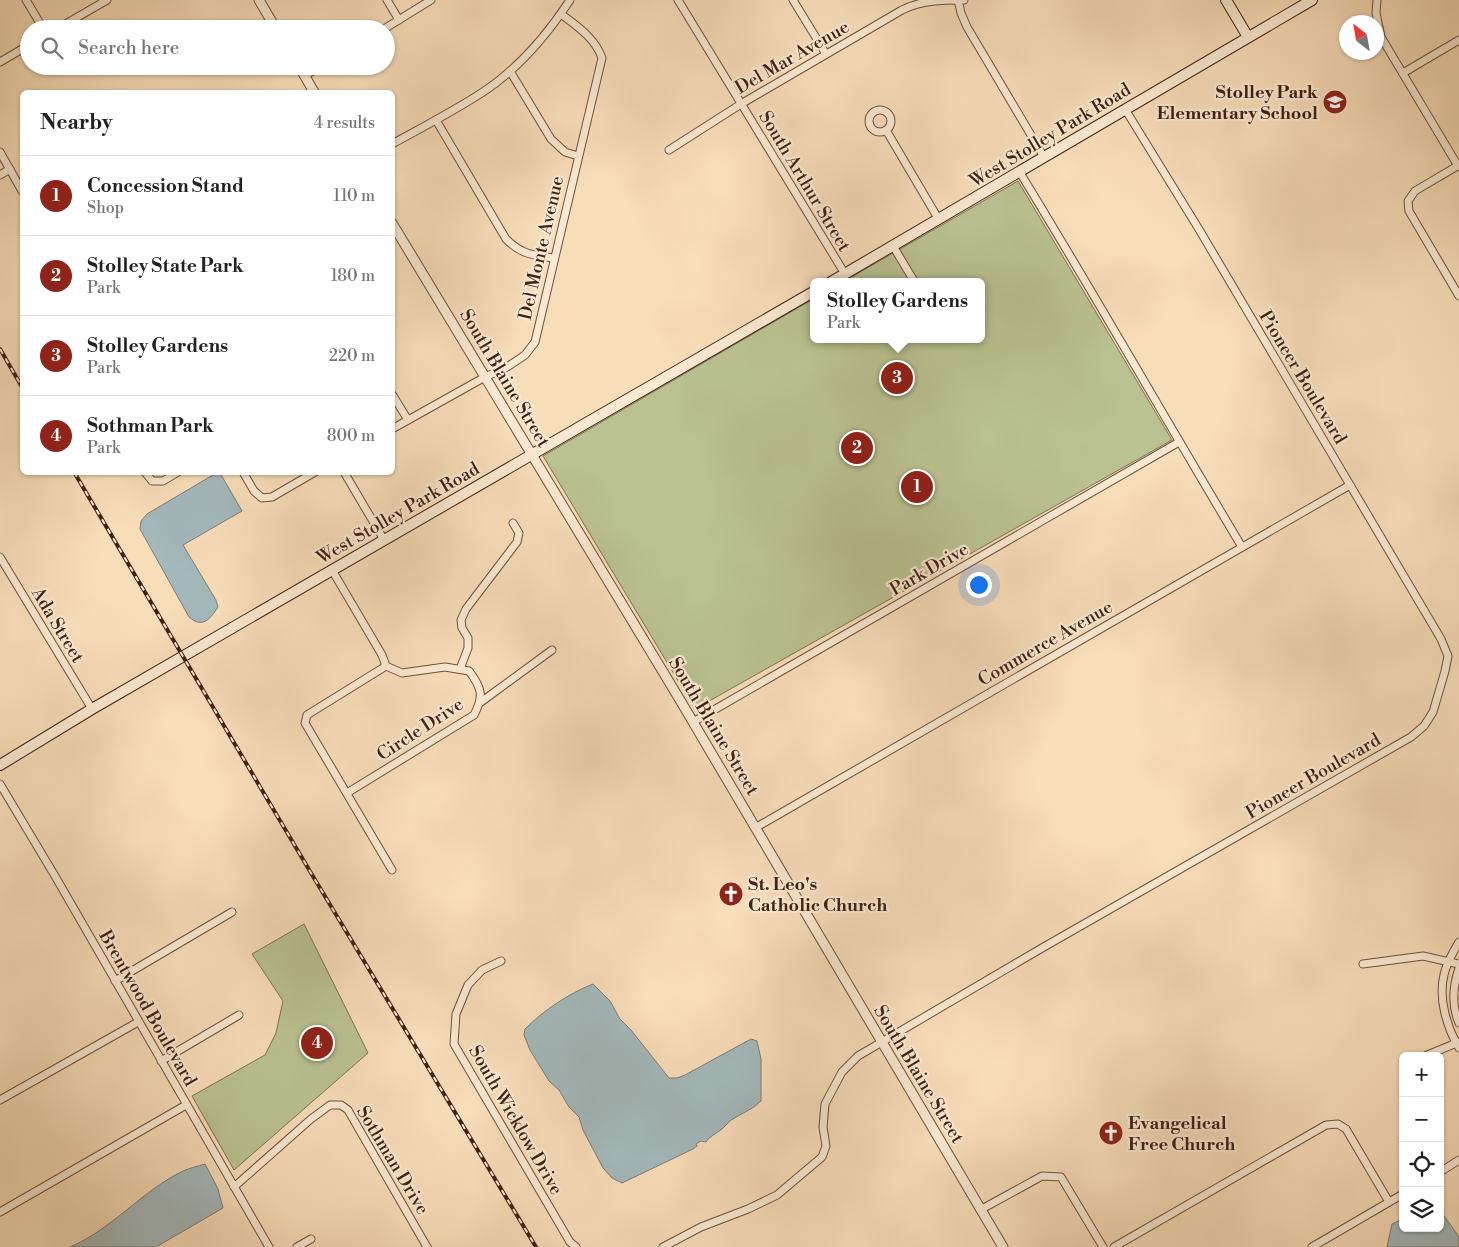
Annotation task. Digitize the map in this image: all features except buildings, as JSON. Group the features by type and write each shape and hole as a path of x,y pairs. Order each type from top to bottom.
{"main road":[{"path":"1226,0 1248,37"},
{"name":"West Stolley Park Road","path":"838,278 1312,0"},
{"name":"West Stolley Park Road","path":"0,765 92,709 810,294"}],"street":[{"path":"26,0 39,20"},
{"path":"73,20 107,0"},
{"path":"259,0 271,20"},
{"path":"387,0 399,20"},
{"path":"395,22 431,0"},
{"path":"395,142 484,91 510,72 540,40 570,0"},
{"name":"South Arthur Street","path":"678,0 844,274"},
{"path":"793,0 826,54"},
{"path":"958,0 967,27 1044,156"},
{"name":"Del Mar Avenue","path":"669,150 740,104 914,2 964,0"},
{"path":"1377,0 1376,13 1381,37 1458,165 1415,191 1408,200 1408,204 1409,211 1459,296"},
{"name":"Del Monte Avenue","path":"395,427 485,377 507,367 525,355 534,342 578,156 598,84 602,58 598,47 589,36 561,14"},
{"path":"1403,74 1459,40"},
{"path":"0,62 20,50"},
{"path":"510,72 556,145 565,152 578,156"},
{"path":"304,76 313,90"},
{"name":"Pioneer Boulevard","path":"663,1247 701,1227 748,1209 777,1194 822,1157 826,1146 823,1127 825,1104 842,1072 858,1056 1411,737 1424,726 1433,712 1448,656 1441,639 1200,231 1125,109"},
{"path":"436,120 506,238 516,249 528,254 554,258"},
{"path":"886,130 939,220"},
{"path":"0,152 20,187"},
{"path":"0,175 10,169"},
{"path":"1019,171 1094,294 1242,547"},
{"name":"South Blaine Street","path":"395,228 693,722 1003,1247"},
{"path":"893,246 912,278"},
{"path":"395,399 408,420"},
{"name":"Park Drive","path":"693,722 1179,442"},
{"path":"147,475 152,481 163,480 172,475"},
{"path":"245,475 250,485 262,498 272,498 310,475"},
{"path":"346,475 384,540"},
{"name":"Commerce Avenue","path":"755,828 1350,485"},
{"path":"460,669 468,648 468,638 462,628 461,620 466,609 517,542 519,533 513,523"},
{"name":"Ada Street","path":"0,558 92,709"},
{"path":"332,570 382,655 386,666 307,715 305,722 392,870"},
{"path":"481,702 552,650"},
{"name":"Circle Drive","path":"347,793 474,715 481,702 480,690 476,680 469,671 445,667 402,673 386,666"},
{"name":"Brentwood Boulevard","path":"0,784 269,1247"},
{"path":"115,981 232,912"},
{"path":"1436,1052 1458,1044 1446,1015 1443,993 1444,975 1459,942"},
{"path":"1363,964 1423,956 1459,964"},
{"name":"South Wicklow Drive","path":"501,961 482,970 468,985 456,1014 454,1044 546,1203 570,1242 576,1247"},
{"path":"1459,968 1455,979 1453,998 1459,1023"},
{"path":"161,1061 239,1015"},
{"path":"0,1100 138,1022"},
{"path":"0,1212 186,1105"},
{"name":"Sothman Drive","path":"234,1187 311,1119 330,1105 341,1105 348,1110 427,1247"},
{"path":"1114,1247 1326,1125 1338,1124 1346,1128 1389,1202"},
{"path":"1444,1169 1459,1160"},
{"path":"980,1210 1042,1176 1061,1177 1104,1247"},
{"path":"1312,1247 1399,1196"},
{"path":"297,1247 310,1239"}],"green space":[{"path":"1018,181 1172,440 695,709 543,456 810,301 810,343 985,343 985,278 850,278"},
{"path":"304,924 368,1053 234,1170 192,1096 265,1055 276,1033 283,1001 252,954"}],"shaded area":[{"path":"213,475 221,475 242,511 183,545 216,600 218,607 206,621 198,622 189,617 140,529 141,521 147,514"},
{"path":"593,984 610,1001 620,1019 669,1078 685,1075 751,1039 757,1041 761,1059 761,1101 731,1120 706,1142 701,1141 696,1144 697,1146 693,1149 622,1183 612,1178 603,1168 583,1130 579,1117 569,1107 559,1090 549,1081 530,1050 524,1035 525,1029 548,1009"},
{"path":"205,1164 218,1189 223,1208 156,1247 70,1247 99,1231 168,1179 183,1171"},
{"path":"1444,1216 1459,1237 1459,1247 1387,1247 1392,1224 1399,1221 1399,1232 1444,1232"}],"railway":[{"path":"0,349 20,384"},
{"path":"76,475 311,873 536,1247"}],"place":[{"name":"Stolley Park Elementary School","path":"1335,102"},
{"name":"Stolley Gardens","path":"897,378"},
{"name":"Stolley State Park","path":"857,448"},
{"name":"Concession Stand","path":"917,487"},
{"name":"St. Leo's Catholic Church","path":"731,894"},
{"name":"Sothman Park","path":"317,1043"},
{"name":"Evangelical Free Church","path":"1111,1133"}]}
